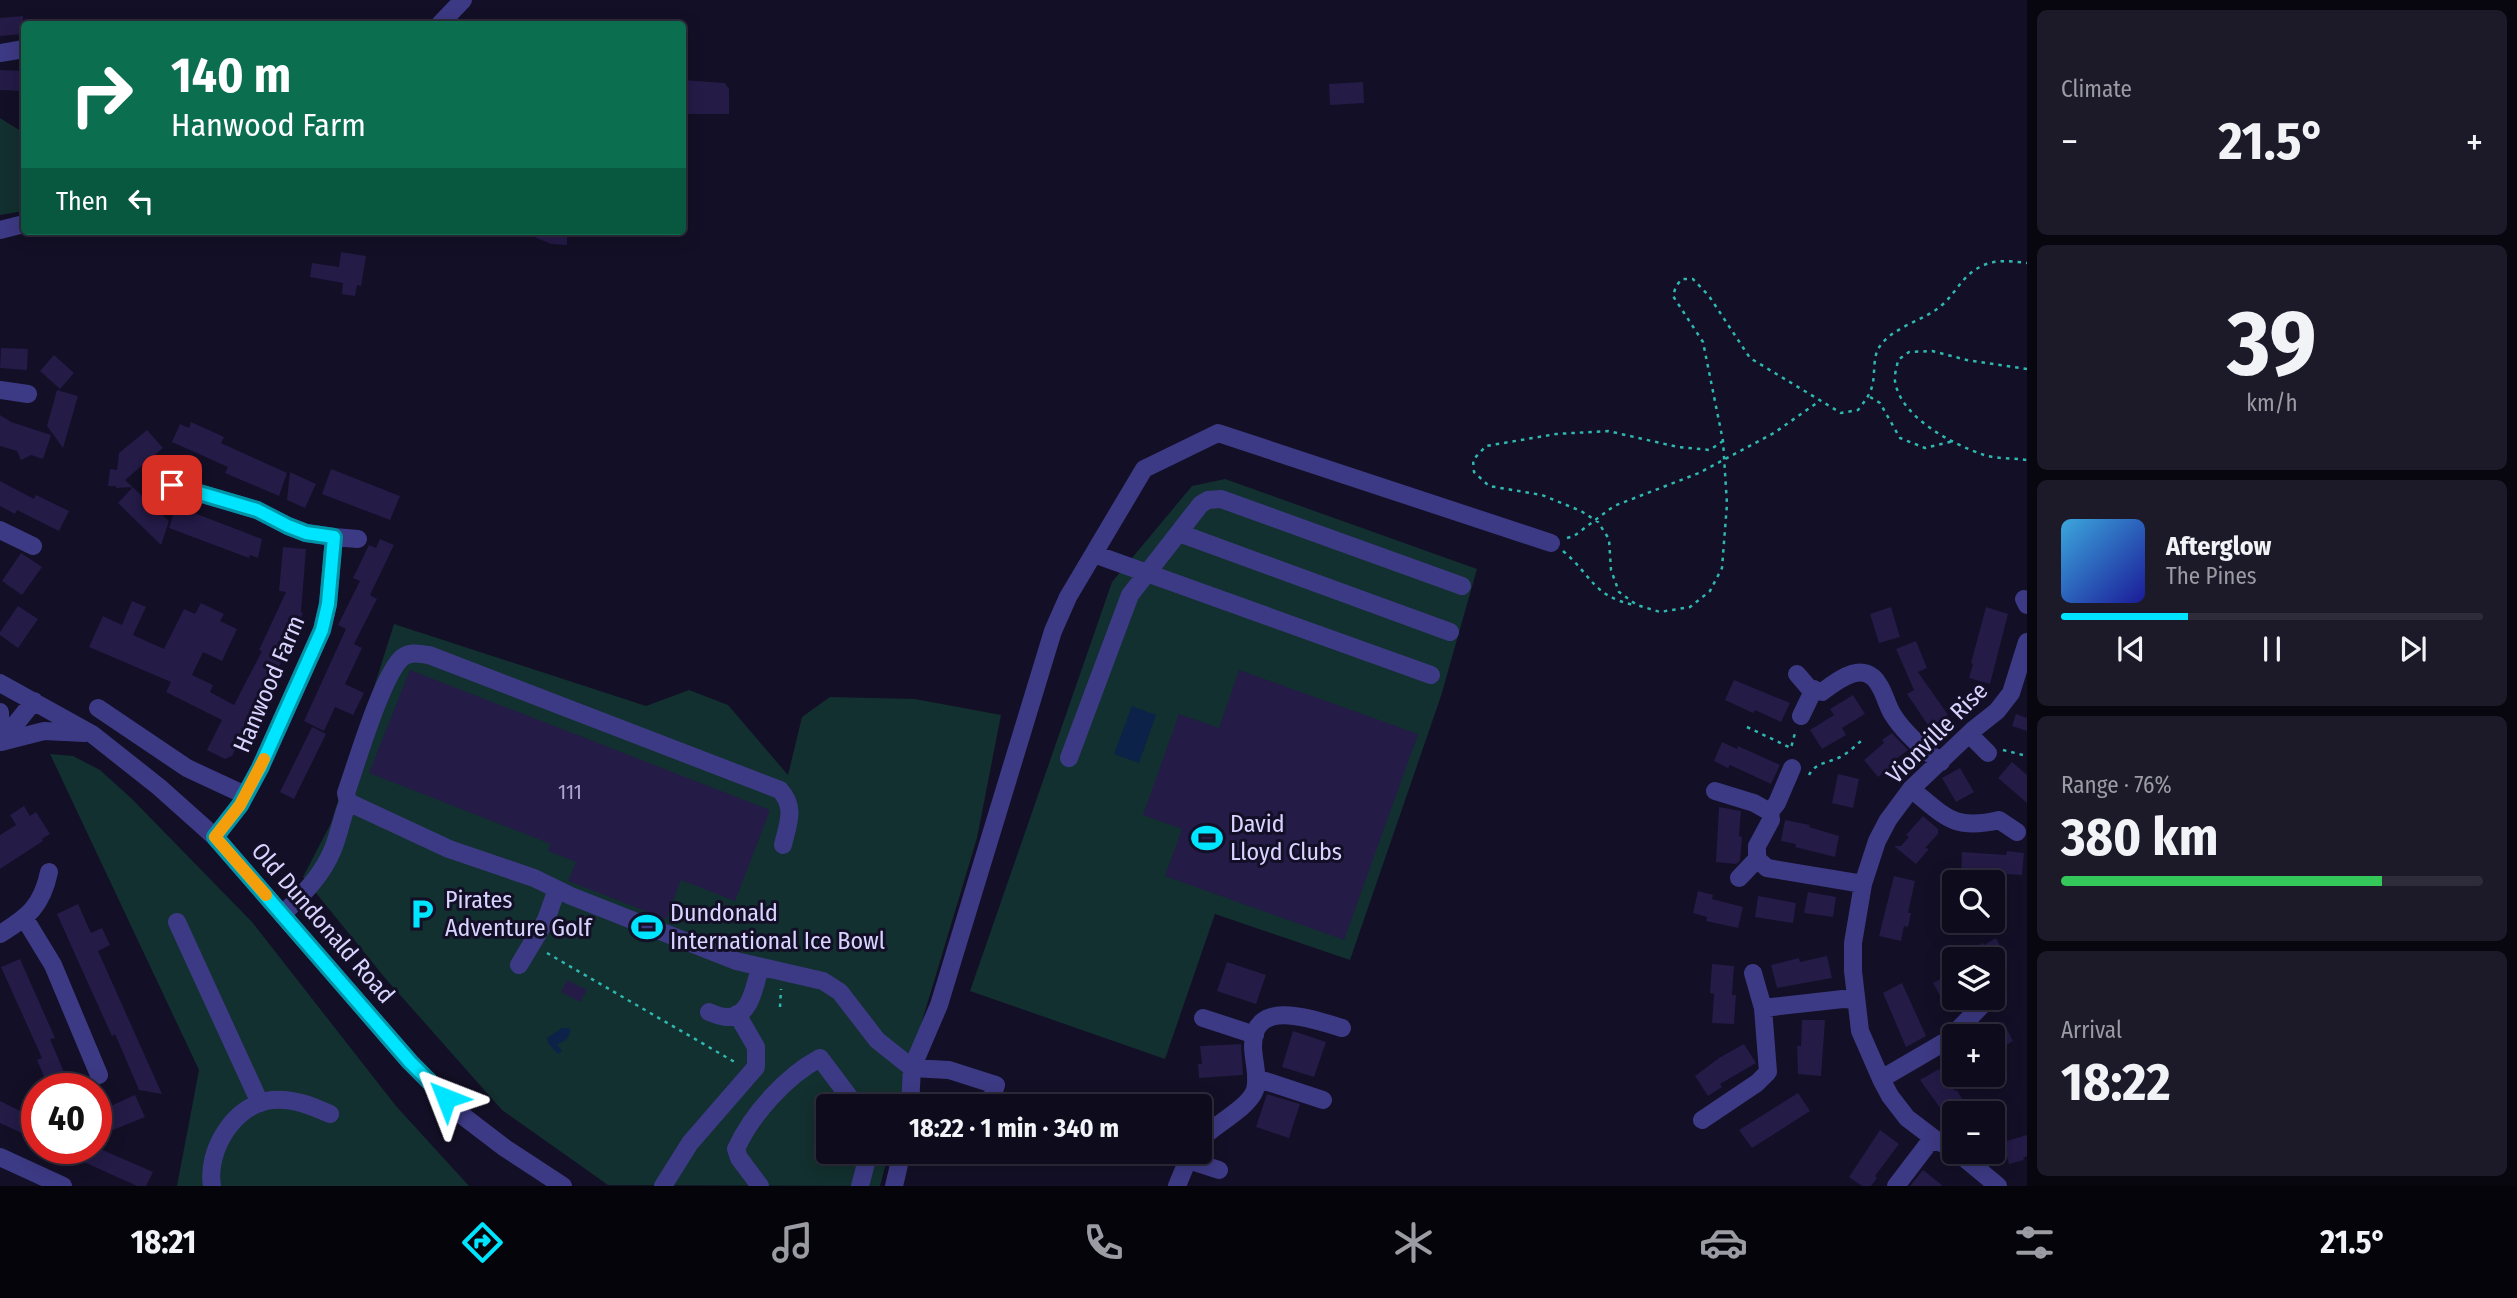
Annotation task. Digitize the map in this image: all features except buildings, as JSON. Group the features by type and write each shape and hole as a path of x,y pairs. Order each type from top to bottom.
{"street":[{"path":"443,21 463,0"},
{"path":"0,53 21,50"},
{"path":"0,230 21,225"},
{"path":"0,390 28,394"},
{"path":"910,1094 912,1068 939,1004 1053,631 1068,597 1144,469 1218,433 1551,543"},
{"path":"172,485 257,510 297,530 334,537 358,538"},
{"path":"1069,758 1130,595 1201,504 1208,500 1221,499 1462,586"},
{"path":"1179,533 1450,632"},
{"path":"1,534 33,546"},
{"name":"Hanwood Farm","path":"215,837 246,795 322,630 328,604 334,537"},
{"path":"1094,554 1431,675"},
{"name":"Vionville Rise","path":"1942,1143 1907,1118 1890,1097 1860,1031 1853,943 1863,884 1877,841 1910,789 1997,711 2011,693 2022,676 2027,642"},
{"path":"283,914 307,891 334,847 348,802 346,793 386,681 402,657 412,653 429,654 780,790 788,799 790,810 783,845"},
{"path":"1797,674 1809,688 1822,692 1846,675 1864,673 1878,682 1892,715 1915,742 1941,762"},
{"name":"Old Dundonald Road","path":"0,683 92,734 129,761 215,837 410,1062 463,1116 505,1148 563,1186"},
{"path":"1801,716 1814,689"},
{"path":"1,743 34,701"},
{"path":"98,708 187,768 246,795"},
{"path":"0,712 1,743"},
{"path":"1,743 44,731 92,734"},
{"path":"1969,734 1988,752"},
{"path":"1739,878 1757,859 1757,846 1771,820 1770,812 1777,803 1792,768"},
{"path":"1910,789 1951,820 1976,825 1999,820 2017,832"},
{"path":"1715,791 1754,803 1770,812"},
{"path":"348,802 449,849 534,878 736,961 823,981 840,992 877,1040 912,1068 948,1070 996,1085 993,1094"},
{"path":"1757,859 1768,868 1863,884"},
{"path":"0,934 25,919 45,890 49,872"},
{"path":"519,965 546,920 557,889"},
{"path":"25,919 53,965 98,1073"},
{"path":"177,922 260,1103"},
{"path":"709,1012 727,1017 737,1014 747,1006 760,967"},
{"path":"1702,1120 1757,1083 1768,1072 1763,1008 1753,973"},
{"path":"1763,1008 1843,999 1856,1000"},
{"path":"1881,1079 1948,1040 1977,1010"},
{"path":"663,1186 690,1143 756,1066 756,1047 737,1014"},
{"path":"1212,1128 1247,1101 1255,1090 1253,1044 1262,1023 1275,1016 1298,1014 1342,1028"},
{"path":"1203,1018 1255,1035"},
{"path":"760,1186 739,1158 736,1149 777,1091 798,1070 820,1058 847,1094"},
{"path":"1256,1078 1323,1100"},
{"path":"745,1080 777,1091"},
{"path":"212,1186 210,1174 215,1151 226,1130 241,1114 260,1103 290,1100 311,1105 330,1114"},
{"path":"1896,1186 1928,1144 1936,1140"},
{"path":"0,1157 63,1186"},
{"path":"860,1186 866,1164"},
{"path":"894,1186 899,1164"},
{"path":"1177,1186 1186,1164"},
{"path":"1205,1164 1219,1171"},
{"name":"Vionville Rise","path":"1972,1164 1998,1186"}],"path":[{"path":"1551,543 1567,554 1590,582 1617,601 1660,612 1690,607 1710,591 1722,568 1727,504 1723,440 1703,342 1673,296 1682,279 1693,279 1709,296 1750,358 1841,413 1858,410 1868,397 1873,384 1878,348 1890,335 1917,322 1943,304 1962,280 1981,266 2000,261 2027,262"},
{"path":"2027,369 1967,360 1932,351 1909,352 1898,360 1894,379 1901,402 1913,416 1954,441 1985,455 2027,460"},
{"path":"1868,397 1880,403 1900,438 1925,448 1954,441"},
{"path":"1551,543 1574,536 1614,506 1699,473 1774,433 1821,400"},
{"path":"1637,606 1619,592 1611,570 1609,539 1596,521 1581,511 1542,495 1489,486 1474,472 1473,460 1486,446 1556,433 1608,431 1678,447 1710,450 1723,440"},
{"path":"1747,727 1791,748 1801,716"},
{"path":"1808,778 1811,770 1840,758 1861,741"},
{"path":"1988,752 1998,748 2027,756"},
{"path":"531,944 745,1068 734,1080 745,1080"}],"green space":[{"path":"0,118 21,131 21,212 0,215"},
{"name":"David Lloyd Clubs","path":"1225,479 1477,569 1441,696 1350,960 1215,914 1165,1059 970,991 1112,582 1192,486"},
{"name":"Dundonald International Ice Bowl","path":"394,624 646,706 689,690 728,705 788,775 802,717 830,697 915,699 1001,715 977,838 903,1094 816,1094 816,1164 886,1164 880,1186 608,1185 502,1110 385,978 303,877 331,823"},
{"path":"50,754 73,756 100,770 132,799 252,922 396,1106 469,1186 177,1186 199,1070"}],"water":[{"path":"1132,706 1156,715 1139,763 1114,754"},
{"path":"562,1028 571,1030 567,1039 557,1045 562,1051 558,1054 547,1038"}],"slow traffic":[{"path":"264,759 240,805 215,837 266,895"}],"place":[{"name":"David Lloyd Clubs","path":"1207,838"},
{"name":"Pirates Adventure Golf","path":"422,914"},
{"name":"Dundonald International Ice Bowl","path":"647,927"}],"route":[{"path":"172,485 257,510 306,533 334,537 328,604 322,630 260,768 240,805 215,837 410,1062 446,1098"}]}
